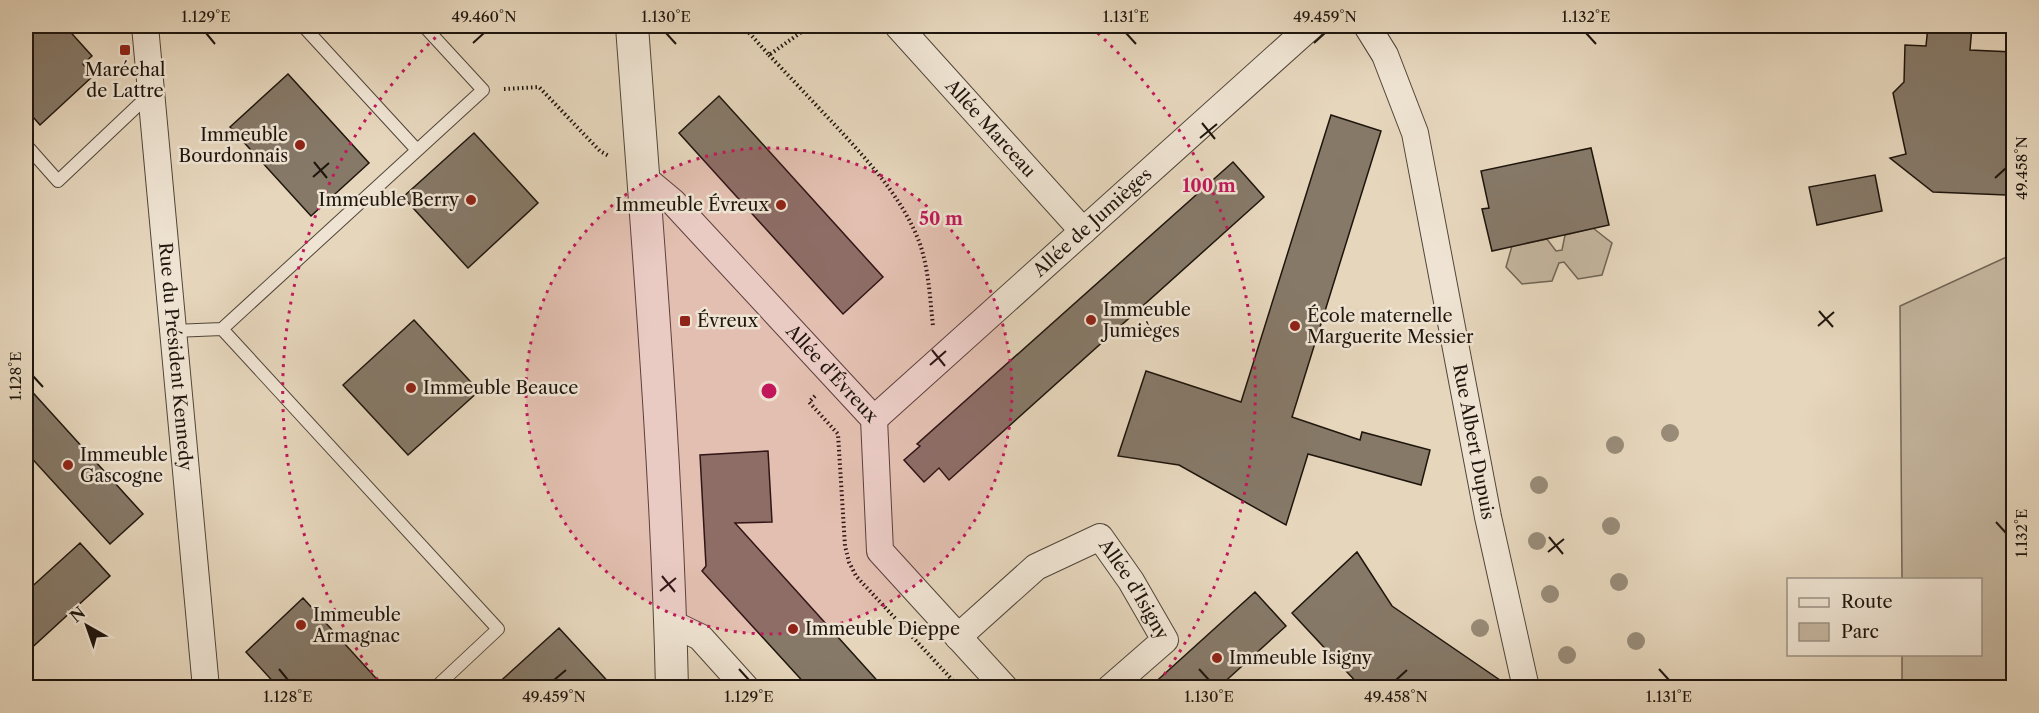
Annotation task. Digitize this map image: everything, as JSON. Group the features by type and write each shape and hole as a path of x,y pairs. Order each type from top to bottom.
{"street":[{"name":"Rue du Président Kennedy","path":"145,26 206,687"},
{"path":"632,26 653,292 671,623 672,687"},
{"name":"Allée Marceau","path":"898,26 1083,231"},
{"name":"Allée de Jumièges","path":"874,419 1311,26"},
{"name":"Rue Albert Dupuis","path":"1368,26 1385,55 1414,133 1488,517 1526,687"},
{"name":"Allée d'Évreux","path":"643,177 673,202 874,419 880,551 1005,687"},
{"name":"Allée d'Isigny","path":"958,637 1036,567 1100,537 1131,581 1165,640 1110,687"},
{"path":"671,623 700,637 746,687"}],"lane":[{"path":"303,26 417,150"},
{"path":"173,331 222,329 483,90 424,26"},
{"path":"26,146 58,181 151,93"},
{"path":"222,329 498,629 435,687"}],"path":[{"path":"742,26 854,145 904,209 920,245 930,287 938,363"},
{"path":"769,55 810,26"},
{"path":"483,90 539,87 600,151 643,177"}],"green space":[{"path":"1593,228 1612,243 1602,275 1578,279 1564,262 1559,263 1552,281 1522,284 1506,267 1512,246 1547,239 1556,251 1562,250 1565,235"},
{"path":"2013,254 2013,687 1902,687 1902,656 1982,656 1982,578 1902,578 1900,306"}],"building":[{"path":"26,26 65,26 92,56 83,64 93,76 40,125 26,109"},
{"path":"1928,26 1972,26 1970,50 2013,52 2013,151 2008,151 2006,195 1933,192 1890,158 1906,154 1893,93 1904,82 1905,45 1926,46"},
{"name":"Immeuble Bourdonnais","path":"288,74 369,163 311,216 230,127"},
{"name":"Immeuble Évreux","path":"719,96 883,277 843,314 679,133"},
{"path":"1331,115 1381,131 1292,417 1360,440 1362,432 1430,450 1421,485 1308,454 1286,525 1179,465 1118,456 1146,371 1241,402"},
{"name":"Immeuble Berry","path":"474,133 538,203 468,268 403,197"},
{"path":"1591,148 1609,225 1492,251 1482,209 1489,208 1481,171"},
{"name":"Immeuble Jumièges","path":"1233,162 1264,197 949,480 939,468 924,482 904,460 920,446 917,444"},
{"path":"1875,175 1882,211 1817,225 1809,187"},
{"name":"Immeuble Beauce","path":"414,320 479,391 408,455 343,385"},
{"name":"Immeuble Gascogne","path":"26,385 143,514 110,544 26,452"},
{"name":"Immeuble Dieppe","path":"768,451 772,522 735,523 883,687 808,687 702,571 706,566 700,455"},
{"path":"80,543 110,576 26,653 26,592"},
{"path":"1357,552 1392,606 1510,687 1361,687 1292,613"},
{"name":"Immeuble Isigny","path":"1255,592 1286,626 1219,687 1150,687"},
{"name":"Immeuble Armagnac","path":"303,598 384,687 278,687 246,652"},
{"path":"559,628 613,687 494,687"}],"place":[{"name":"Maréchal de Lattre","path":"125,50"},
{"name":"Immeuble Bourdonnais","path":"300,145"},
{"name":"Immeuble Berry","path":"471,200"},
{"name":"Immeuble Évreux","path":"781,205"},
{"name":"Immeuble Jumièges","path":"1091,320"},
{"name":"Évreux","path":"685,321"},
{"name":"École maternelle Marguerite Messier","path":"1295,326"},
{"name":"Immeuble Beauce","path":"411,388"},
{"name":"Immeuble Gascogne","path":"68,465"},
{"name":"Immeuble Armagnac","path":"301,625"},
{"name":"Immeuble Dieppe","path":"793,629"},
{"name":"Immeuble Isigny","path":"1217,658"}]}
